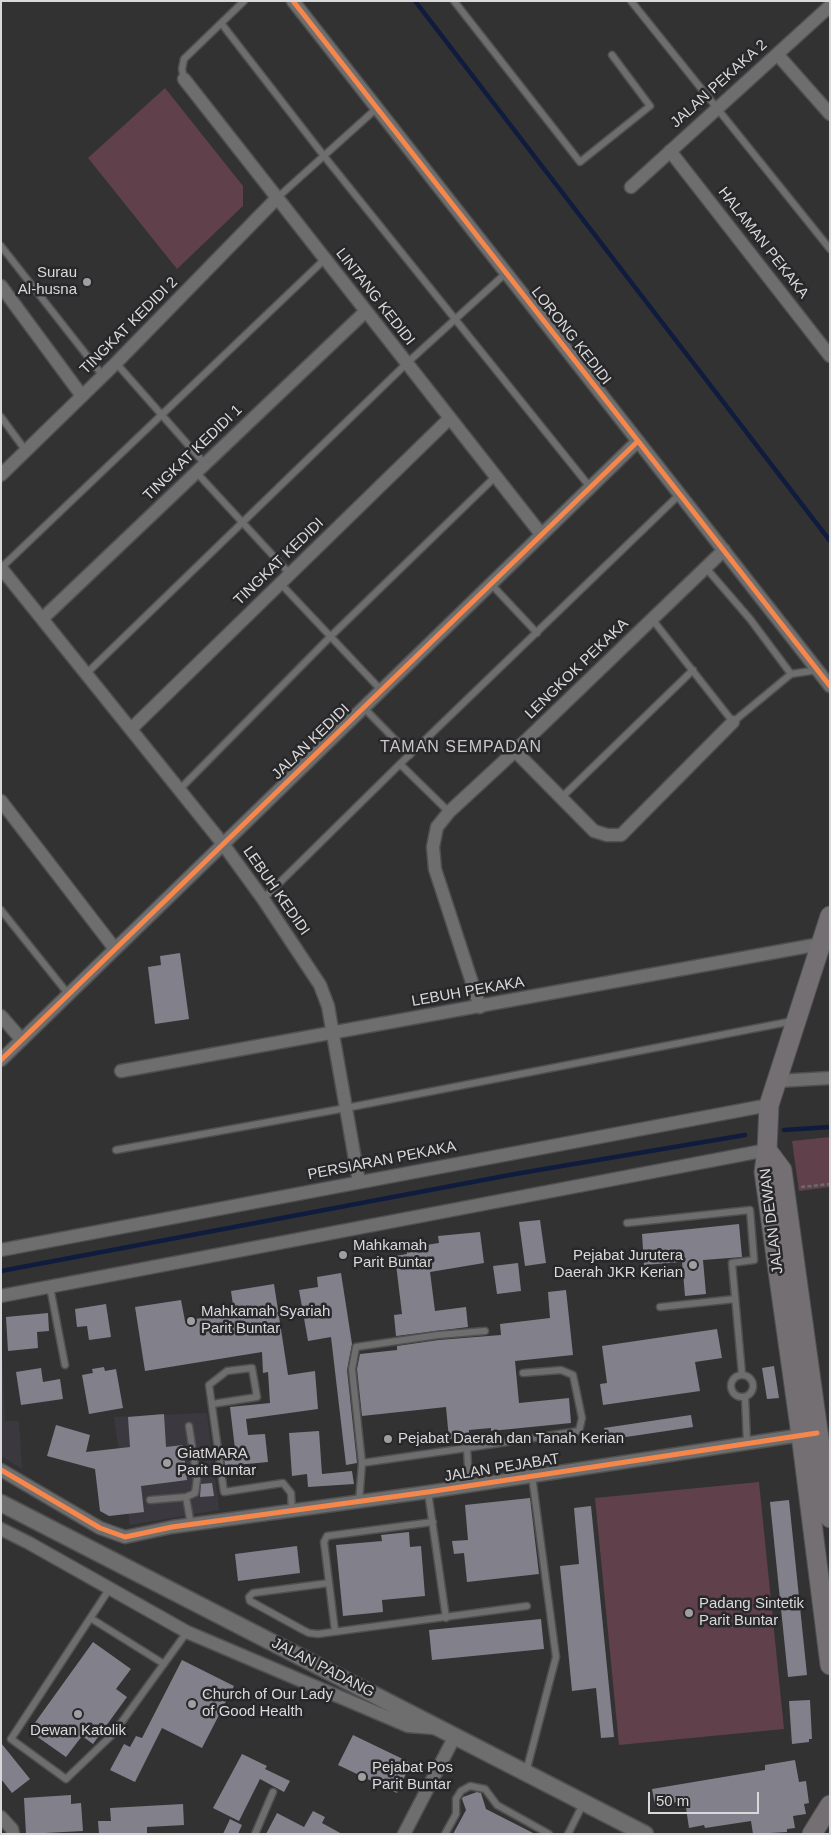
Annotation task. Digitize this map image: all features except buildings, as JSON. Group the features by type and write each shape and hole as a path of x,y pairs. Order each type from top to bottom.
{"main road":[{"path":"767,1150 769,1105 830,916"},
{"name":"JALAN DEWAN","path":"767,1150 782,1170 785,1190 822,1547 830,1665"},
{"name":"JALAN DEWAN","path":"767,1150 764,1172 809,1434 830,1518"},
{"path":"812,1834 830,1805"}],"street":[{"name":"LORONG KEDIDI","path":"293,1 830,686"},
{"name":"JALAN PEKAKA 2","path":"631,187 830,6"},
{"path":"777,54 830,114"},
{"name":"LINTANG KEDIDI","path":"184,79 541,534"},
{"name":"HALAMAN PEKAKA","path":"670,151 830,355"},
{"name":"TINGKAT KEDIDI 2","path":"1,475 116,363 277,198"},
{"path":"1,286 82,396"},
{"name":"TINGKAT KEDIDI 1","path":"42,619 366,311"},
{"name":"TINGKAT KEDIDI","path":"131,729 450,418"},
{"name":"JALAN KEDIDI","path":"1,1060 638,441"},
{"name":"LENGKOK PEKAKA","path":"480,1007 435,869 433,847 437,827 449,812 724,550"},
{"name":"LEBUH KEDIDI","path":"1,568 223,844 263,899 320,985 328,1006 359,1182"},
{"path":"515,751 594,831 606,835 621,835 733,722"},
{"path":"1,801 115,949"},
{"name":"LEBUH PEKAKA","path":"121,1072 820,944"},
{"path":"1,1016 22,1040"},
{"path":"777,1081 830,1078"},
{"name":"PERSIARAN PEKAKA","path":"1,1250 769,1105"},
{"path":"1,1296 767,1150"},
{"name":"JALAN PEJABAT","path":"1,1470 100,1528 126,1537 172,1527 428,1492 809,1434"},
{"name":"JALAN PADANG","path":"1,1503 645,1834"},
{"path":"1,1529 187,1632 408,1726 439,1728"},
{"path":"404,1834 455,1736"},
{"path":"1,1817 12,1829 13,1834"}],"lane":[{"path":"184,79 182,70 184,59 244,1"},
{"path":"454,1 580,162 650,106 612,54"},
{"path":"631,1 830,249"},
{"path":"221,23 455,321 590,487"},
{"path":"277,198 377,108"},
{"path":"1,246 103,376"},
{"path":"1,568 325,259"},
{"path":"86,674 407,363 506,273"},
{"path":"116,363 162,415 243,522 290,574"},
{"path":"1,417 26,451"},
{"path":"179,790 330,636 496,476"},
{"path":"263,899 680,494"},
{"path":"706,568 750,619 791,674"},
{"path":"280,583 381,690"},
{"path":"491,584 537,633"},
{"path":"652,619 733,722 791,674 817,670"},
{"path":"561,798 692,670"},
{"path":"364,708 410,755"},
{"path":"400,764 449,812"},
{"path":"1,910 69,994"},
{"path":"116,1150 346,1108 796,1021"},
{"path":"627,1223 750,1210 754,1260 732,1263 742,1374"},
{"path":"50,1287 65,1365"},
{"path":"660,1307 735,1298"},
{"path":"359,1502 362,1463 352,1369 356,1346 485,1331"},
{"path":"212,1404 257,1397 252,1368 227,1371 209,1385 224,1492 283,1483 291,1493 292,1511"},
{"path":"362,1463 579,1431 582,1418 573,1375 560,1370 523,1373"},
{"path":"742,1374 748,1376 754,1384 751,1394 745,1397 737,1396 731,1388 733,1379 742,1374"},
{"path":"745,1397 747,1443"},
{"path":"150,1500 186,1497 195,1493 197,1479 189,1426"},
{"path":"466,1448 469,1486"},
{"path":"526,1772 556,1657 532,1476"},
{"path":"428,1492 446,1618"},
{"path":"186,1497 192,1525"},
{"path":"335,1631 324,1542 327,1536 433,1522"},
{"path":"329,1583 253,1593 249,1597 253,1602 309,1633 446,1618 527,1606"},
{"path":"110,1588 92,1619 11,1739 66,1779 113,1734 187,1632"},
{"path":"92,1619 164,1664"},
{"path":"445,1834 456,1814 456,1799 461,1791 470,1786 485,1789 497,1805 549,1834"},
{"path":"255,1834 273,1792"},
{"path":"568,1834 584,1802"}],"path":[{"path":"785,1190 830,1184"}],"shaded area":[{"path":"165,88 243,186 243,206 177,269 88,158"},
{"path":"830,1137 830,1187 799,1191 792,1141"},
{"path":"1,1323 5,1421 19,1421 22,1469 1,1456"},
{"name":"GiatMARA Parit Buntar","path":"207,1413 219,1510 130,1525 114,1417"},
{"name":"Padang Sintetik Parit Buntar","path":"759,1482 784,1729 619,1745 595,1498"}],"waterway":[{"path":"415,1 830,541"},
{"path":"784,1130 830,1127"},
{"path":"1,1271 515,1174 745,1135"}],"cycle path":[{"path":"293,1 830,686"},
{"path":"1,1060 638,441"},
{"path":"1,1470 100,1528 125,1537 172,1527 428,1492 817,1433"}],"place":[{"name":"Surau Al-husna","path":"87,282"},
{"name":"Mahkamah Parit Buntar","path":"343,1255"},
{"name":"Pejabat Jurutera Daerah JKR Kerian","path":"693,1265"},
{"name":"Mahkamah Syariah Parit Buntar","path":"191,1321"},
{"name":"Pejabat Daerah dan Tanah Kerian","path":"388,1439"},
{"name":"GiatMARA Parit Buntar","path":"167,1463"},
{"name":"Padang Sintetik Parit Buntar","path":"689,1613"},
{"name":"Church of Our Lady of Good Health","path":"192,1704"},
{"name":"Dewan Katolik","path":"78,1714"},
{"name":"Pejabat Pos Parit Buntar","path":"362,1777"}],"district":[{"name":"TAMAN SEMPADAN","path":"461,748"}]}
